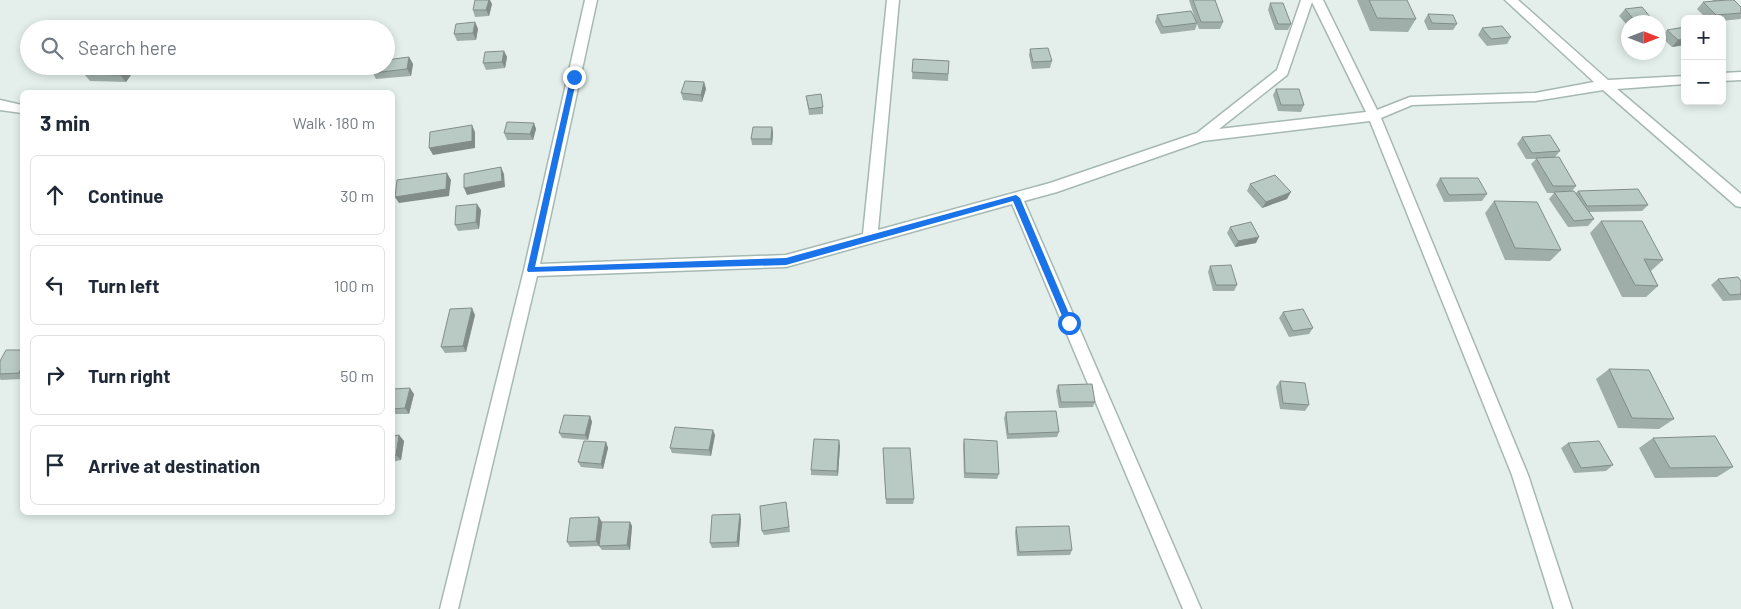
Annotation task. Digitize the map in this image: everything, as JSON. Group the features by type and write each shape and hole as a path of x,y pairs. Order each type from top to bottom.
{"street":[{"path":"449,609 531,270 591,0"},
{"path":"870,238 893,0"},
{"path":"1202,136 1283,72 1307,0"},
{"path":"1317,0 1374,116 1520,475 1563,609"},
{"path":"1511,0 1605,86 1741,202"},
{"path":"1726,77 1741,76"},
{"path":"531,270 786,262 1052,188 1202,136 1374,116 1410,101 1535,97 1605,86 1681,80"},
{"path":"0,105 20,109"},
{"path":"1016,198 1192,609"}],"building":[{"path":"475,0 489,0 486,10 473,10"},
{"path":"1193,0 1215,0 1223,22 1201,22"},
{"path":"1369,0 1407,0 1416,19 1377,18"},
{"path":"1734,0 1741,7 1741,13 1716,15 1703,2"},
{"path":"1270,3 1283,3 1291,24 1278,24"},
{"path":"1642,7 1649,15 1630,15 1625,9"},
{"path":"1191,11 1197,23 1163,27 1157,15"},
{"path":"1428,14 1453,15 1457,24 1432,23"},
{"path":"475,22 473,33 454,34 456,24"},
{"path":"1502,26 1511,37 1491,39 1482,28"},
{"path":"1681,28 1681,40 1678,40 1667,30"},
{"path":"1048,48 1052,61 1033,62 1030,49"},
{"path":"504,51 502,62 483,63 485,52"},
{"path":"409,57 407,69 395,70 395,59"},
{"path":"913,59 949,61 948,74 912,72"},
{"path":"685,81 704,82 701,95 681,93"},
{"path":"1276,89 1299,89 1304,105 1281,105"},
{"path":"821,94 823,107 809,109 806,96"},
{"path":"507,122 534,123 530,134 504,133"},
{"path":"472,125 472,141 429,148 430,132"},
{"path":"753,127 772,127 771,139 751,139"},
{"path":"1550,135 1560,151 1532,153 1522,137"},
{"path":"1559,157 1576,186 1553,186 1536,158"},
{"path":"501,167 502,181 464,188 464,174"},
{"path":"447,173 446,189 395,197 397,180"},
{"path":"1275,175 1291,192 1266,202 1250,184"},
{"path":"1440,178 1478,178 1487,194 1449,195"},
{"path":"1638,189 1648,205 1587,206 1578,191"},
{"path":"1574,191 1594,219 1574,221 1554,192"},
{"path":"1494,201 1537,202 1561,250 1515,248"},
{"path":"477,204 476,222 455,225 456,206"},
{"path":"1601,221 1642,221 1663,260 1644,259 1658,286 1635,285"},
{"path":"1251,222 1259,237 1238,241 1230,227"},
{"path":"1231,265 1237,285 1216,285 1210,266"},
{"path":"1738,277 1741,281 1741,294 1730,295 1718,279"},
{"path":"472,308 463,346 441,347 450,309"},
{"path":"1303,309 1313,328 1293,331 1283,312"},
{"path":"6,350 20,350 19,373 0,374 0,361"},
{"path":"1609,369 1649,370 1674,419 1632,418"},
{"path":"1280,381 1305,383 1309,405 1283,403"},
{"path":"1092,384 1095,402 1061,402 1058,385"},
{"path":"410,388 405,408 395,409 395,389"},
{"path":"1056,411 1059,432 1008,434 1006,412"},
{"path":"564,415 590,416 585,435 559,433"},
{"path":"675,427 713,430 709,450 670,448"},
{"path":"399,435 395,455 395,436"},
{"path":"1715,436 1733,467 1670,468 1653,438"},
{"path":"814,439 839,440 837,471 811,470"},
{"path":"964,439 997,441 999,474 965,473"},
{"path":"584,441 606,442 601,464 578,462"},
{"path":"1599,441 1613,465 1581,468 1568,443"},
{"path":"883,448 910,448 914,499 886,499"},
{"path":"786,502 789,527 762,531 760,506"},
{"path":"740,514 737,542 710,543 712,515"},
{"path":"599,517 596,541 567,542 570,518"},
{"path":"602,522 630,522 627,545 599,546"},
{"path":"1069,526 1072,550 1019,552 1016,527"}],"route":[{"path":"574,77 531,270 786,262 1016,198 1069,323"}]}
